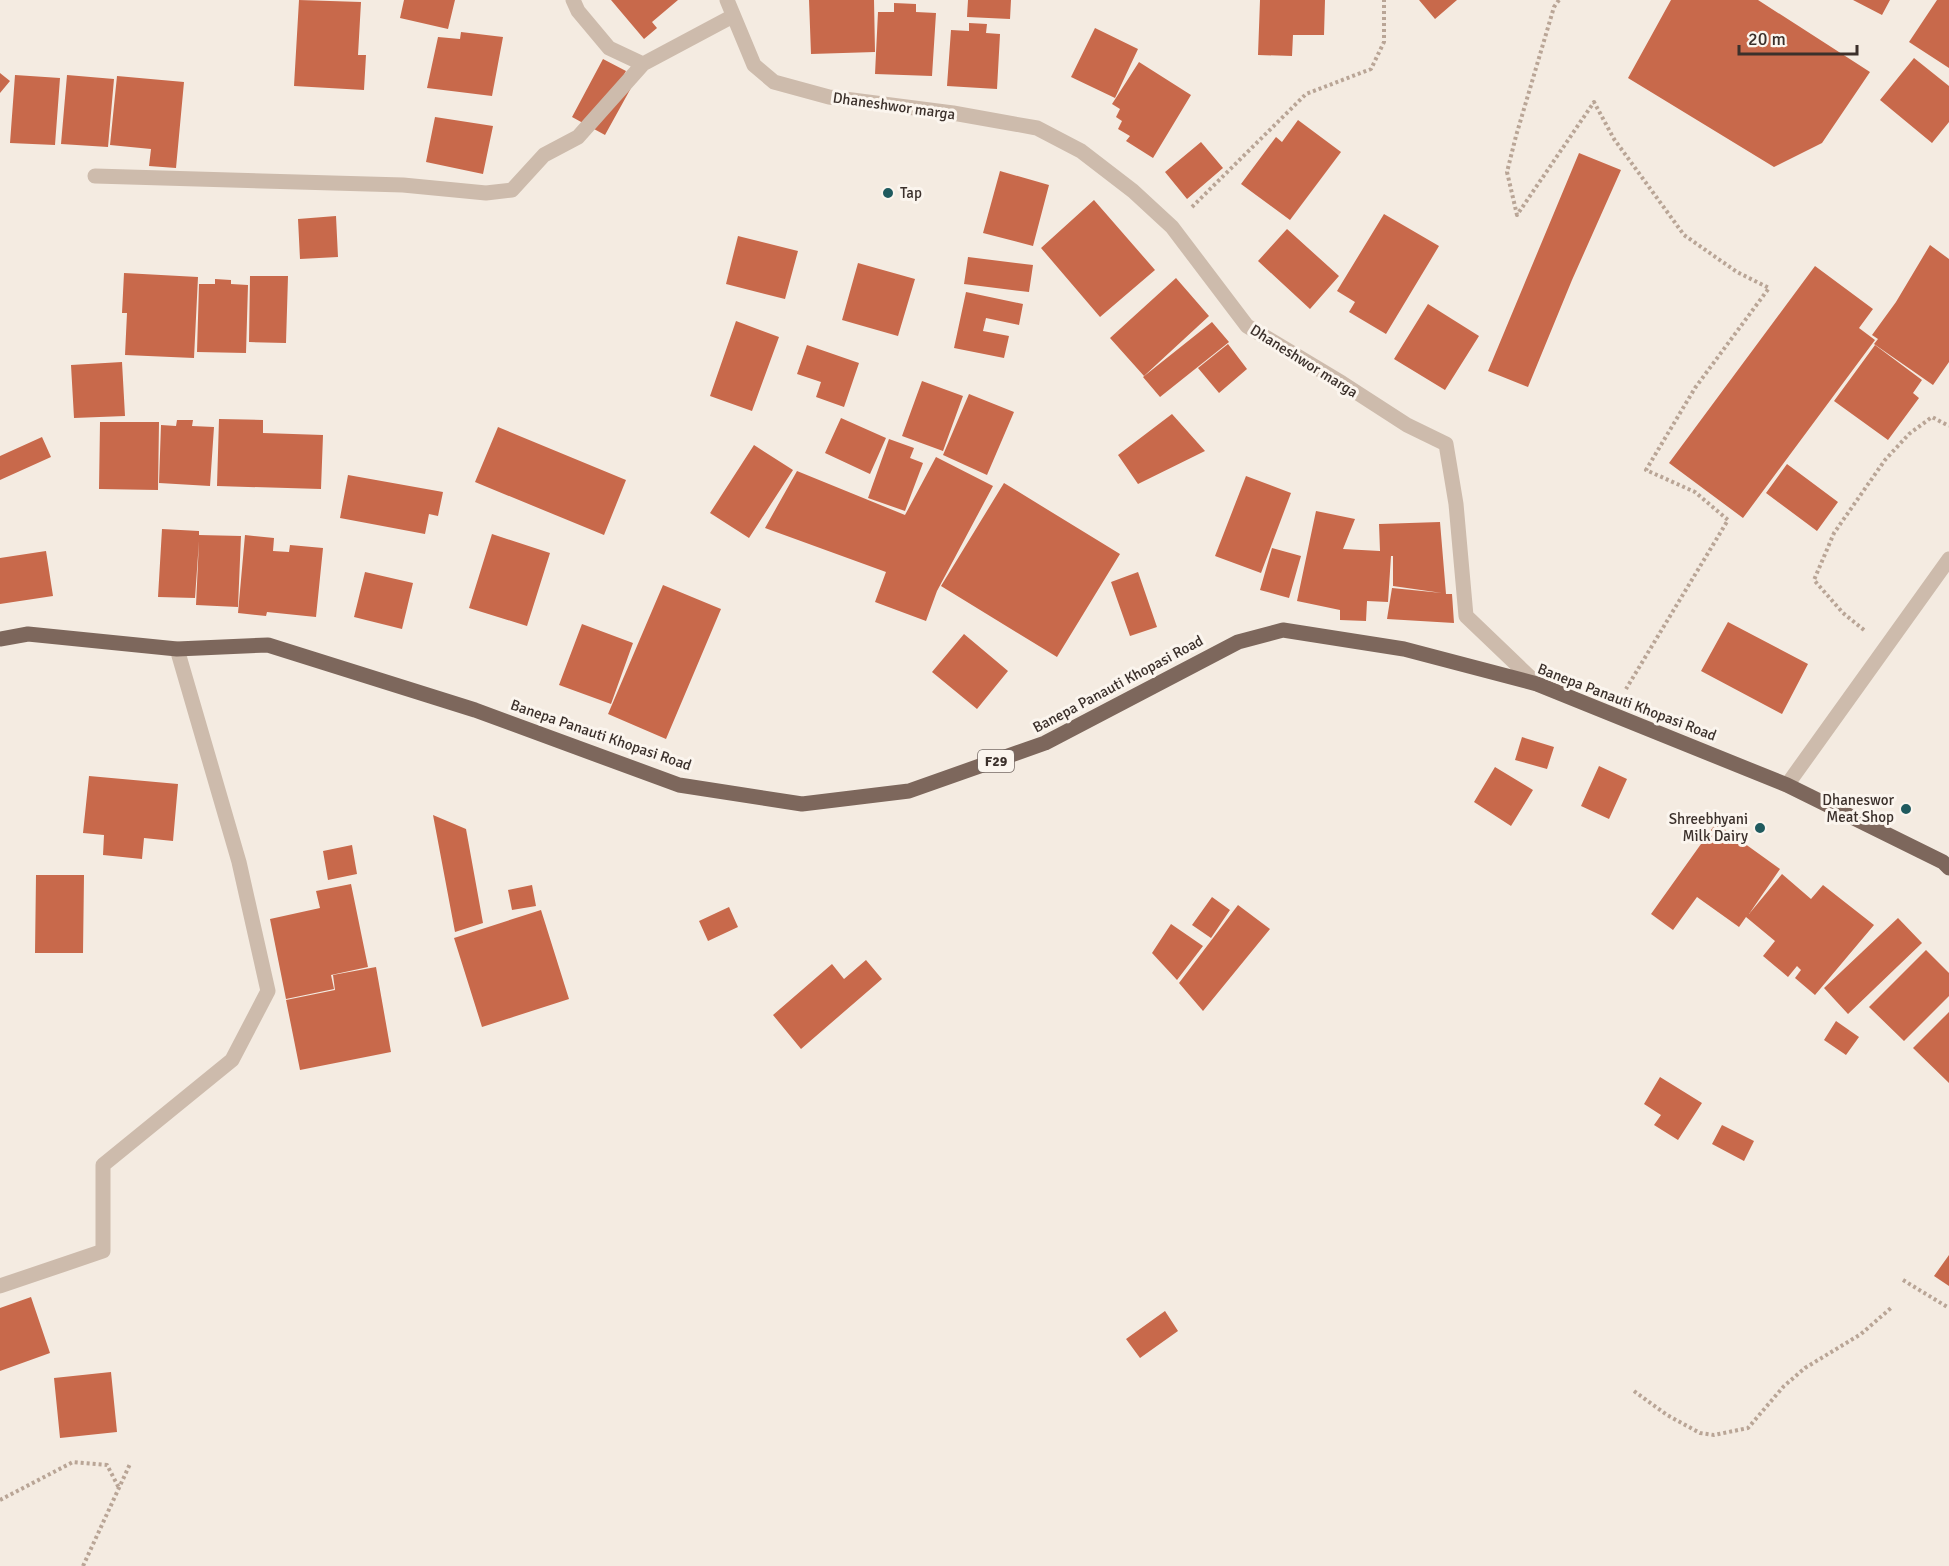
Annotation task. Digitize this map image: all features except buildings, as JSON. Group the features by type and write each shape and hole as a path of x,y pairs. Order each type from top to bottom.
{"main road":[{"name":"Banepa Panauti Khopasi Road","path":"0,639 28,634 177,649 268,645 475,710 679,784 802,804 909,791 1045,743 1238,642 1283,630 1404,650 1537,684 1787,785 1943,862 1949,868"}],"street":[{"path":"573,0 578,11 609,48 643,64"},
{"name":"Dhaneshwor marga","path":"727,0 754,65 774,82 829,97 953,113 1037,128 1081,151 1133,191 1172,226 1247,326 1407,425 1446,444 1456,504 1466,616 1537,684"},
{"path":"95,176 403,185 486,193 512,190 544,156 578,137 643,64 733,16"},
{"path":"1787,785 1949,559"},
{"path":"0,1286 103,1251 103,1165 232,1059 268,991 239,862 177,649"}],"path":[{"path":"1172,226 1306,94 1371,69 1384,42 1384,0"},
{"path":"1559,0 1554,7 1538,67 1515,136 1507,172 1517,215 1594,102 1614,139 1684,235 1737,272 1769,288 1695,388 1646,470 1695,492 1728,520 1612,713"},
{"path":"1886,647 1843,613 1814,580 1833,533 1885,460 1909,434 1932,417 1949,426"},
{"path":"1903,1280 1949,1308"},
{"path":"1634,1391 1667,1415 1700,1433 1714,1435 1748,1428 1784,1386 1805,1368 1861,1334 1891,1308"},
{"path":"0,1500 73,1462 108,1465 119,1488"},
{"path":"83,1566 130,1464"}],"place":[{"name":"Tap","path":"888,193"},
{"name":"Dhaneswor Meat Shop","path":"1906,809"},
{"name":"Shreebhyani Milk Dairy","path":"1760,828"}]}
